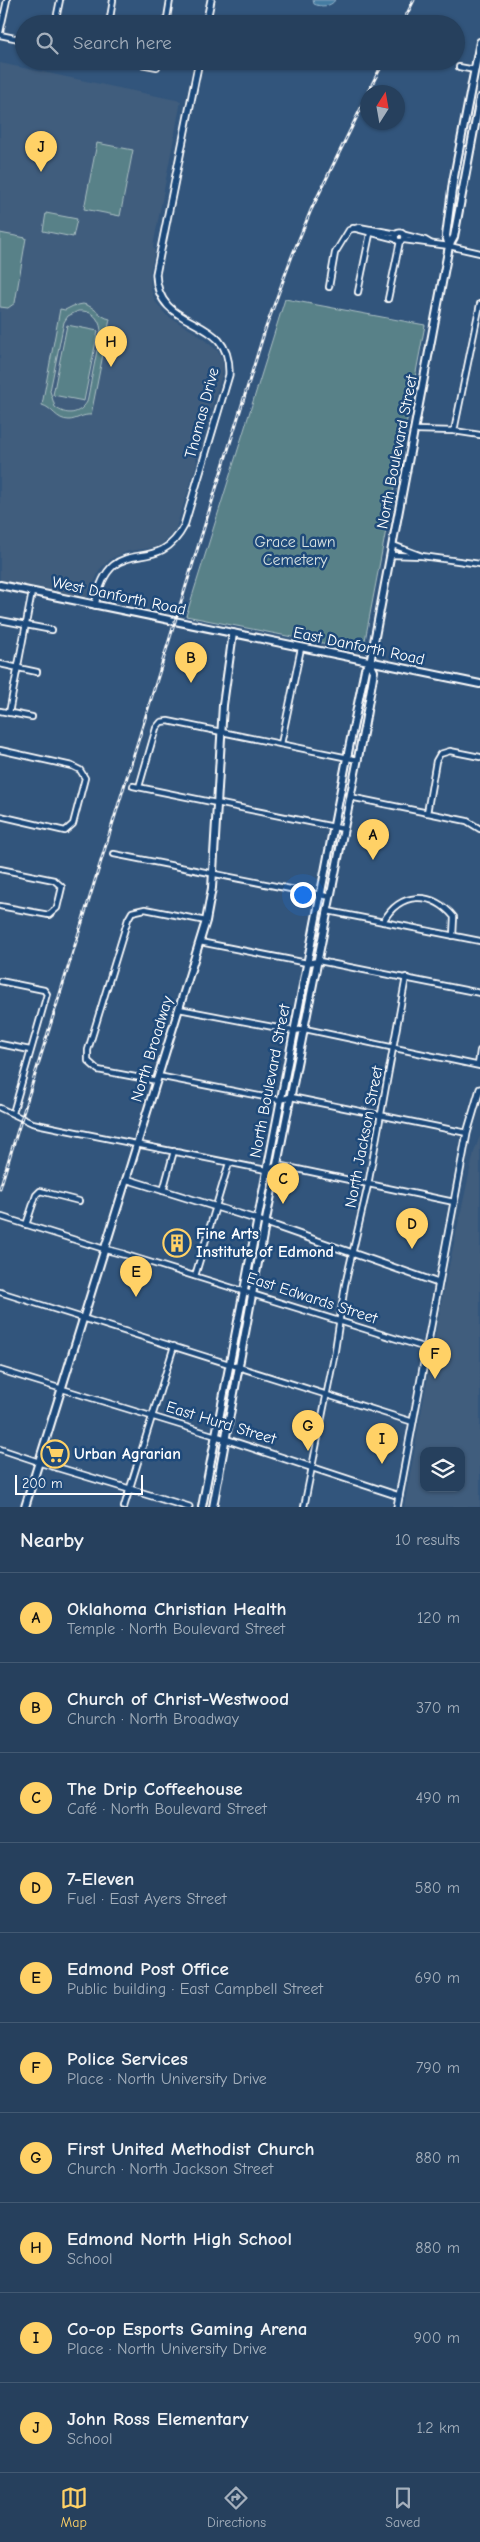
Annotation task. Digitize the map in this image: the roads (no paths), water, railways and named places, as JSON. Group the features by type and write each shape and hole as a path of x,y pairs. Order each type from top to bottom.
{"main road":[{"name":"North Boulevard Street","path":"448,246 446,236 453,182 477,70 480,42"},
{"name":"North Boulevard Street","path":"202,1507 338,802 365,669 370,663 448,246 454,236 480,98"},
{"name":"West Danforth Road","path":"0,585 233,633"},
{"name":"East Danforth Road","path":"233,633 370,663 480,684"},
{"name":"North Broadway","path":"25,1507 206,921 213,873 216,803 226,676 233,633"},
{"name":"North Boulevard Street","path":"213,1507 266,1223 358,760 374,671 370,663"},
{"path":"338,802 350,797"},
{"path":"317,916 328,911"}],"street":[{"path":"7,0 0,34 15,38"},
{"path":"57,15 60,0"},
{"path":"110,15 113,0"},
{"path":"168,15 170,0"},
{"path":"208,15 210,0"},
{"name":"Thomas Drive","path":"95,605 98,586 113,564 126,558 156,554 172,546 178,538 184,526 229,375 228,357 222,343 211,332 175,314 166,305 156,285 156,274 197,70"},
{"path":"329,286 335,253 345,233 353,228 400,238 426,240 430,243 480,253"},
{"path":"358,292 370,231"},
{"path":"388,299 400,238"},
{"path":"454,431 480,304"},
{"path":"415,430 454,431 480,435"},
{"path":"393,545 422,556"},
{"path":"391,556 422,556 480,564"},
{"path":"9,713 32,592"},
{"path":"0,620 52,630"},
{"path":"281,744 301,648"},
{"path":"0,664 38,672"},
{"path":"0,711 32,717"},
{"path":"344,829 136,787 156,728 161,722 168,721 358,760"},
{"path":"0,750 80,770 85,778 73,824 66,831 0,816"},
{"path":"427,813 436,761 445,751 480,757"},
{"path":"350,797 467,821 480,829"},
{"path":"114,854 331,897"},
{"path":"0,869 54,880 62,888 57,908 49,915 0,906"},
{"path":"383,922 393,906 404,900 416,898 439,902 454,917 453,936"},
{"path":"206,921 140,909 130,915 88,1050 88,1061 98,1070 157,1078 280,1100 291,1098 467,1132"},
{"path":"328,911 480,941"},
{"path":"200,942 307,963 319,961 480,993"},
{"name":"North Jackson Street","path":"304,1507 340,1322 345,1285 368,1185 406,977"},
{"path":"0,981 44,990 46,994 13,1113"},
{"path":"179,1009 294,1031 305,1029 479,1065 480,1051"},
{"path":"0,1044 30,1050"},
{"path":"397,1507 467,1132 480,1089"},
{"path":"0,1108 41,1125 266,1170 278,1164 368,1185 454,1202"},
{"path":"163,1191 174,1152"},
{"path":"195,1276 229,1163"},
{"path":"126,1179 266,1223 438,1283"},
{"path":"26,1225 36,1195 40,1191 79,1201"},
{"path":"2,1217 104,1249"},
{"name":"East Edwards Street","path":"104,1249 254,1293 426,1348"},
{"path":"0,1292 326,1393 413,1422"},
{"path":"124,1507 174,1346"},
{"name":"East Hurd Street","path":"0,1370 312,1466 400,1496"},
{"path":"0,1449 189,1507"}],"railway":[{"path":"406,15 414,0"},
{"path":"372,85 379,70"},
{"path":"0,1188 265,330 311,210 360,110"}],"place":[{"name":"John Ross Elementary","path":"41,172"},
{"name":"Edmond North High School","path":"111,367"},
{"name":"Church of Christ-Westwood","path":"191,683"},
{"name":"Oklahoma Christian Health","path":"373,860"},
{"name":"The Drip Coffeehouse","path":"283,1204"},
{"name":"Fine Arts Institute of Edmond","path":"177,1243"},
{"name":"7-Eleven","path":"412,1249"},
{"name":"Edmond Post Office","path":"136,1297"},
{"name":"Police Services","path":"435,1379"},
{"name":"First United Methodist Church","path":"308,1451"},
{"name":"Urban Agrarian","path":"55,1454"},
{"name":"Co-op Esports Gaming Arena","path":"382,1464"}],"park label":[{"name":"Grace Lawn Cemetery","path":"295,551"}]}
